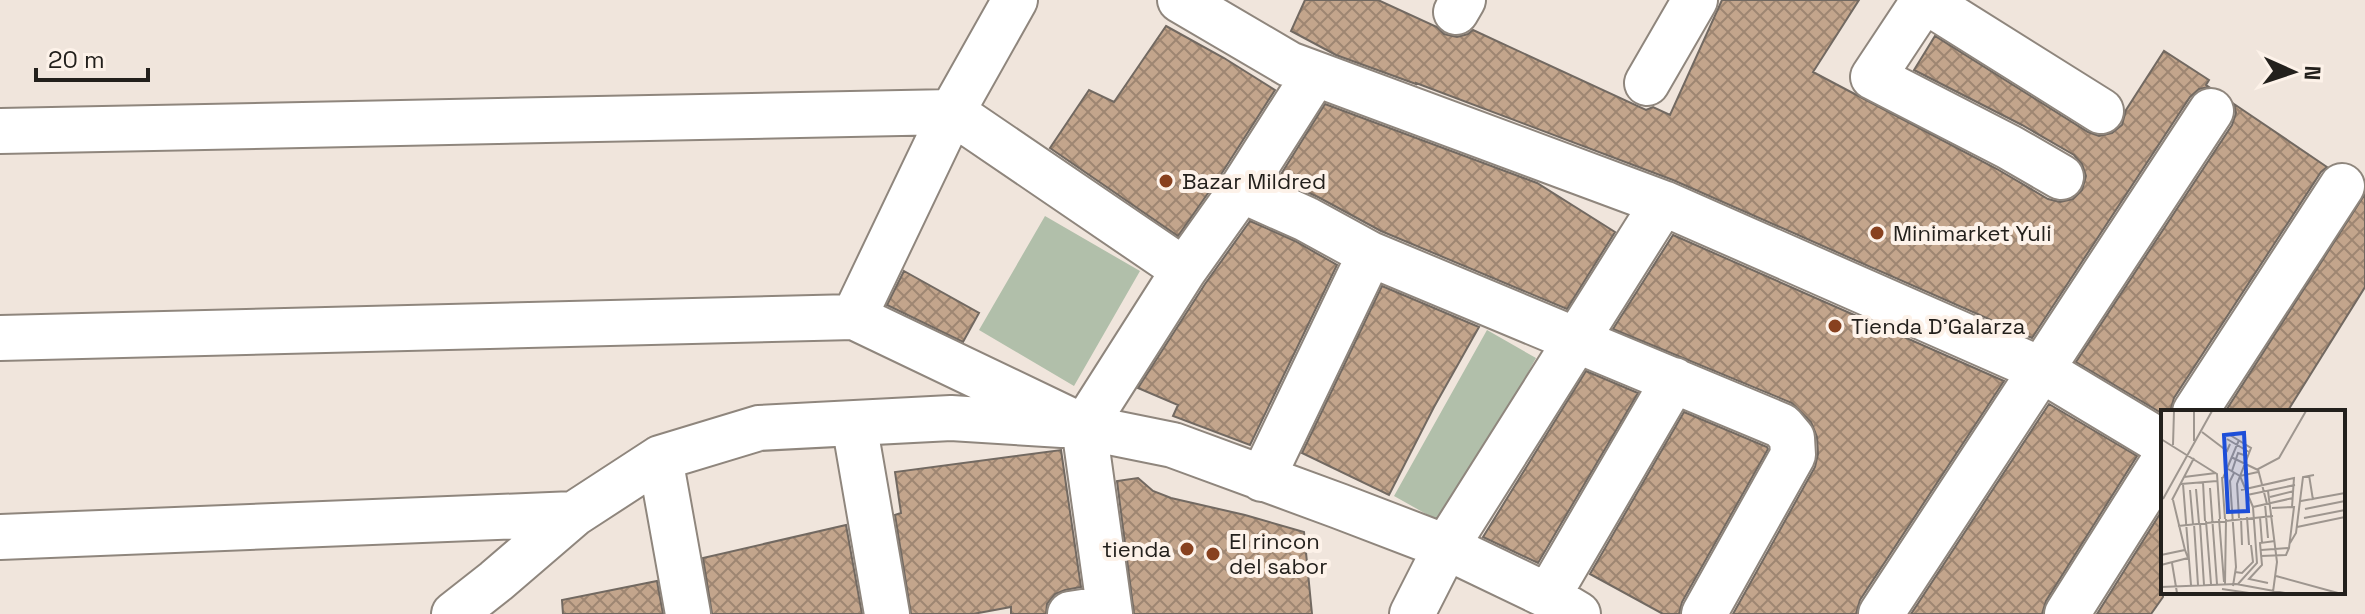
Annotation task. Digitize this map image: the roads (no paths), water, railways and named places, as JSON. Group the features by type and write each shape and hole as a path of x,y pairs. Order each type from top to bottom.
{"street":[{"path":"854,317 952,112 1015,0"},
{"path":"1180,0 1289,64 1663,203 2040,369 2161,442"},
{"path":"1647,83 1695,0"},
{"path":"2061,177 1873,77 1924,0 2101,111"},
{"path":"1096,612 1084,427 1315,74"},
{"path":"1881,614 2211,111"},
{"path":"0,131 952,112 1184,270"},
{"path":"2196,410 2342,186"},
{"path":"1241,190 1306,219 1370,254 1782,426 1792,438 1793,455 1704,614"},
{"path":"1412,614 1446,547 1663,203"},
{"path":"1262,479 1370,254"},
{"path":"0,338 854,317 1084,427"},
{"path":"454,614 498,598 574,514 660,458 759,428 951,418 1084,427 1173,445 1446,547 1563,605 1674,380"},
{"path":"854,423 887,614"},
{"path":"660,458 688,614"},
{"path":"2067,614 2161,465"},
{"path":"0,537 574,514"}],"place":[{"name":"Bazar Mildred","path":"1166,181"},
{"name":"Minimarket Yuli","path":"1877,233"},
{"name":"Tienda D'Galarza","path":"1835,326"},
{"name":"tienda","path":"1187,549"},
{"name":"El rincon del sabor","path":"1213,554"}]}
